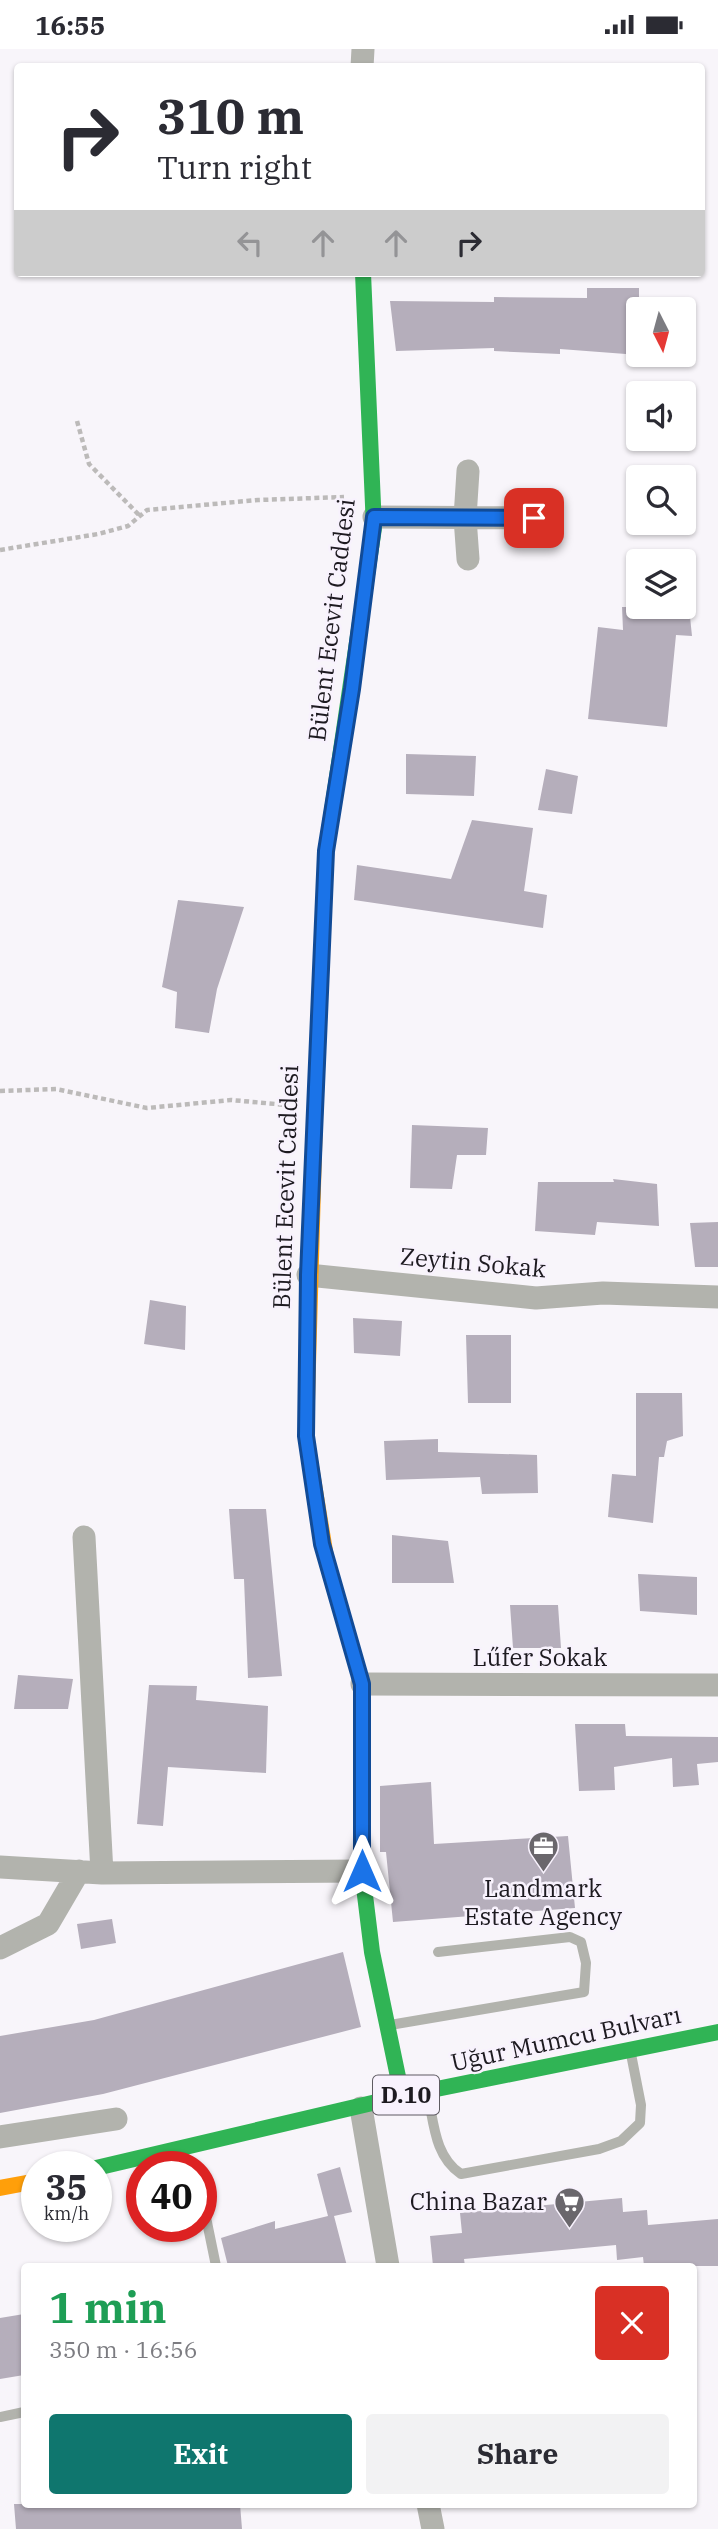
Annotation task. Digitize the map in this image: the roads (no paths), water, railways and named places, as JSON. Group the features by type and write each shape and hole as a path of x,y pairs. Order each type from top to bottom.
{"street":[{"name":"Bülent Ecevit Caddesi","path":"363,277 374,507 352,689 326,851 308,1275 306,1436 322,1544 362,1684 362,1871 372,1952 390,2025 402,2096"},
{"path":"468,471 465,517 468,559"},
{"path":"374,507 465,517 534,518"},
{"name":"Zeytin Sokak","path":"308,1275 536,1298 603,1293 718,1297"},
{"path":"0,1948 48,1924 90,1872 83,1537"},
{"name":"Lűfer Sokak","path":"362,1684 718,1685"},
{"path":"0,1867 90,1872 362,1871"},
{"name":"Uğur Mumcu Bulvarı","path":"112,2165 190,2153 402,2096 630,2047 718,2032"},
{"path":"361,2108 387,2263"},
{"path":"0,2137 116,2119"},
{"path":"0,2188 21,2184"},
{"path":"429,2508 433,2529"}],"lane":[{"path":"390,2025 584,1992 586,1963 581,1942 570,1937 438,1952"},
{"path":"427,2091 441,2153 452,2168 461,2174 599,2149 621,2141 640,2123 641,2105 630,2047"},
{"path":"211,2242 215,2263"},
{"path":"0,2417 21,2413"}],"place":[{"name":"Landmark Estate Agency","path":"543,1874"},
{"name":"China Bazar","path":"570,2229"}]}
